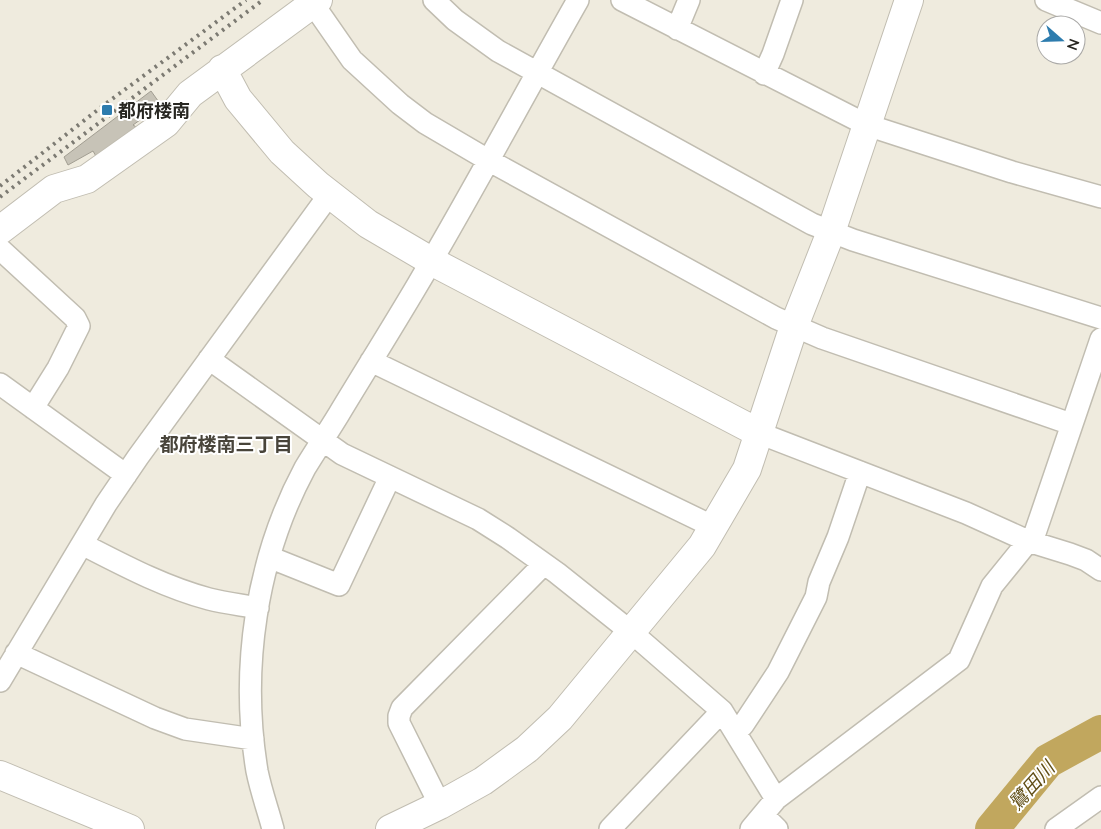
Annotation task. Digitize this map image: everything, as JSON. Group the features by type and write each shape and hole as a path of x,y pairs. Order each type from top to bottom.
{"street":[{"path":"434,0 455,20 498,51 536,74 812,224 853,240 1101,318"},
{"path":"273,829 258,773 253,739 251,686 254,633 258,608 269,557 286,509 305,468 431,260 578,0"},
{"path":"622,0 764,74 868,125 1012,172 1101,197"},
{"path":"677,29 689,0"},
{"path":"764,74 792,0"},
{"path":"390,829 440,805 483,781 527,749 560,718 702,546 714,527 747,469 794,326 831,232 910,0"},
{"path":"1046,0 1101,23"},
{"path":"0,230 54,189 87,179 166,123 190,94 315,2 352,60 400,104 425,123 488,160 776,318 822,338 1071,424"},
{"path":"222,70 238,99 282,152 329,195 368,224 431,260 759,433 966,513 1028,541 1086,560 1101,570"},
{"path":"0,681 82,544 126,475 329,195"},
{"path":"0,249 75,318 79,326 58,368 32,408"},
{"path":"209,359 342,454 478,519 544,564 631,632 722,711 735,732 767,818 958,660 992,586 1035,533 1101,339"},
{"path":"371,361 714,527"},
{"path":"0,384 126,475"},
{"path":"735,732 743,725 778,672 816,597 819,582 838,538 860,472"},
{"path":"269,557 339,585 390,477"},
{"path":"82,544 140,573 176,588 208,599 258,608"},
{"path":"440,805 399,723 402,708 544,564"},
{"path":"16,653 155,718 185,729 253,739"},
{"path":"610,829 722,711"},
{"path":"0,775 130,829"},
{"path":"1058,828 1101,797"}],"building":[{"path":"151,91 161,105 133,125 138,128 97,158 93,151 68,165 64,157"}],"waterway":[{"name":"鷺田川","path":"992,829 1048,761 1101,732"}],"railway":[{"path":"0,186 104,105 246,0"},
{"path":"0,197 263,0"}],"place":[{"name":"都府楼南","path":"107,110"}],"district":[{"name":"都府楼南三丁目","path":"226,443"}]}
